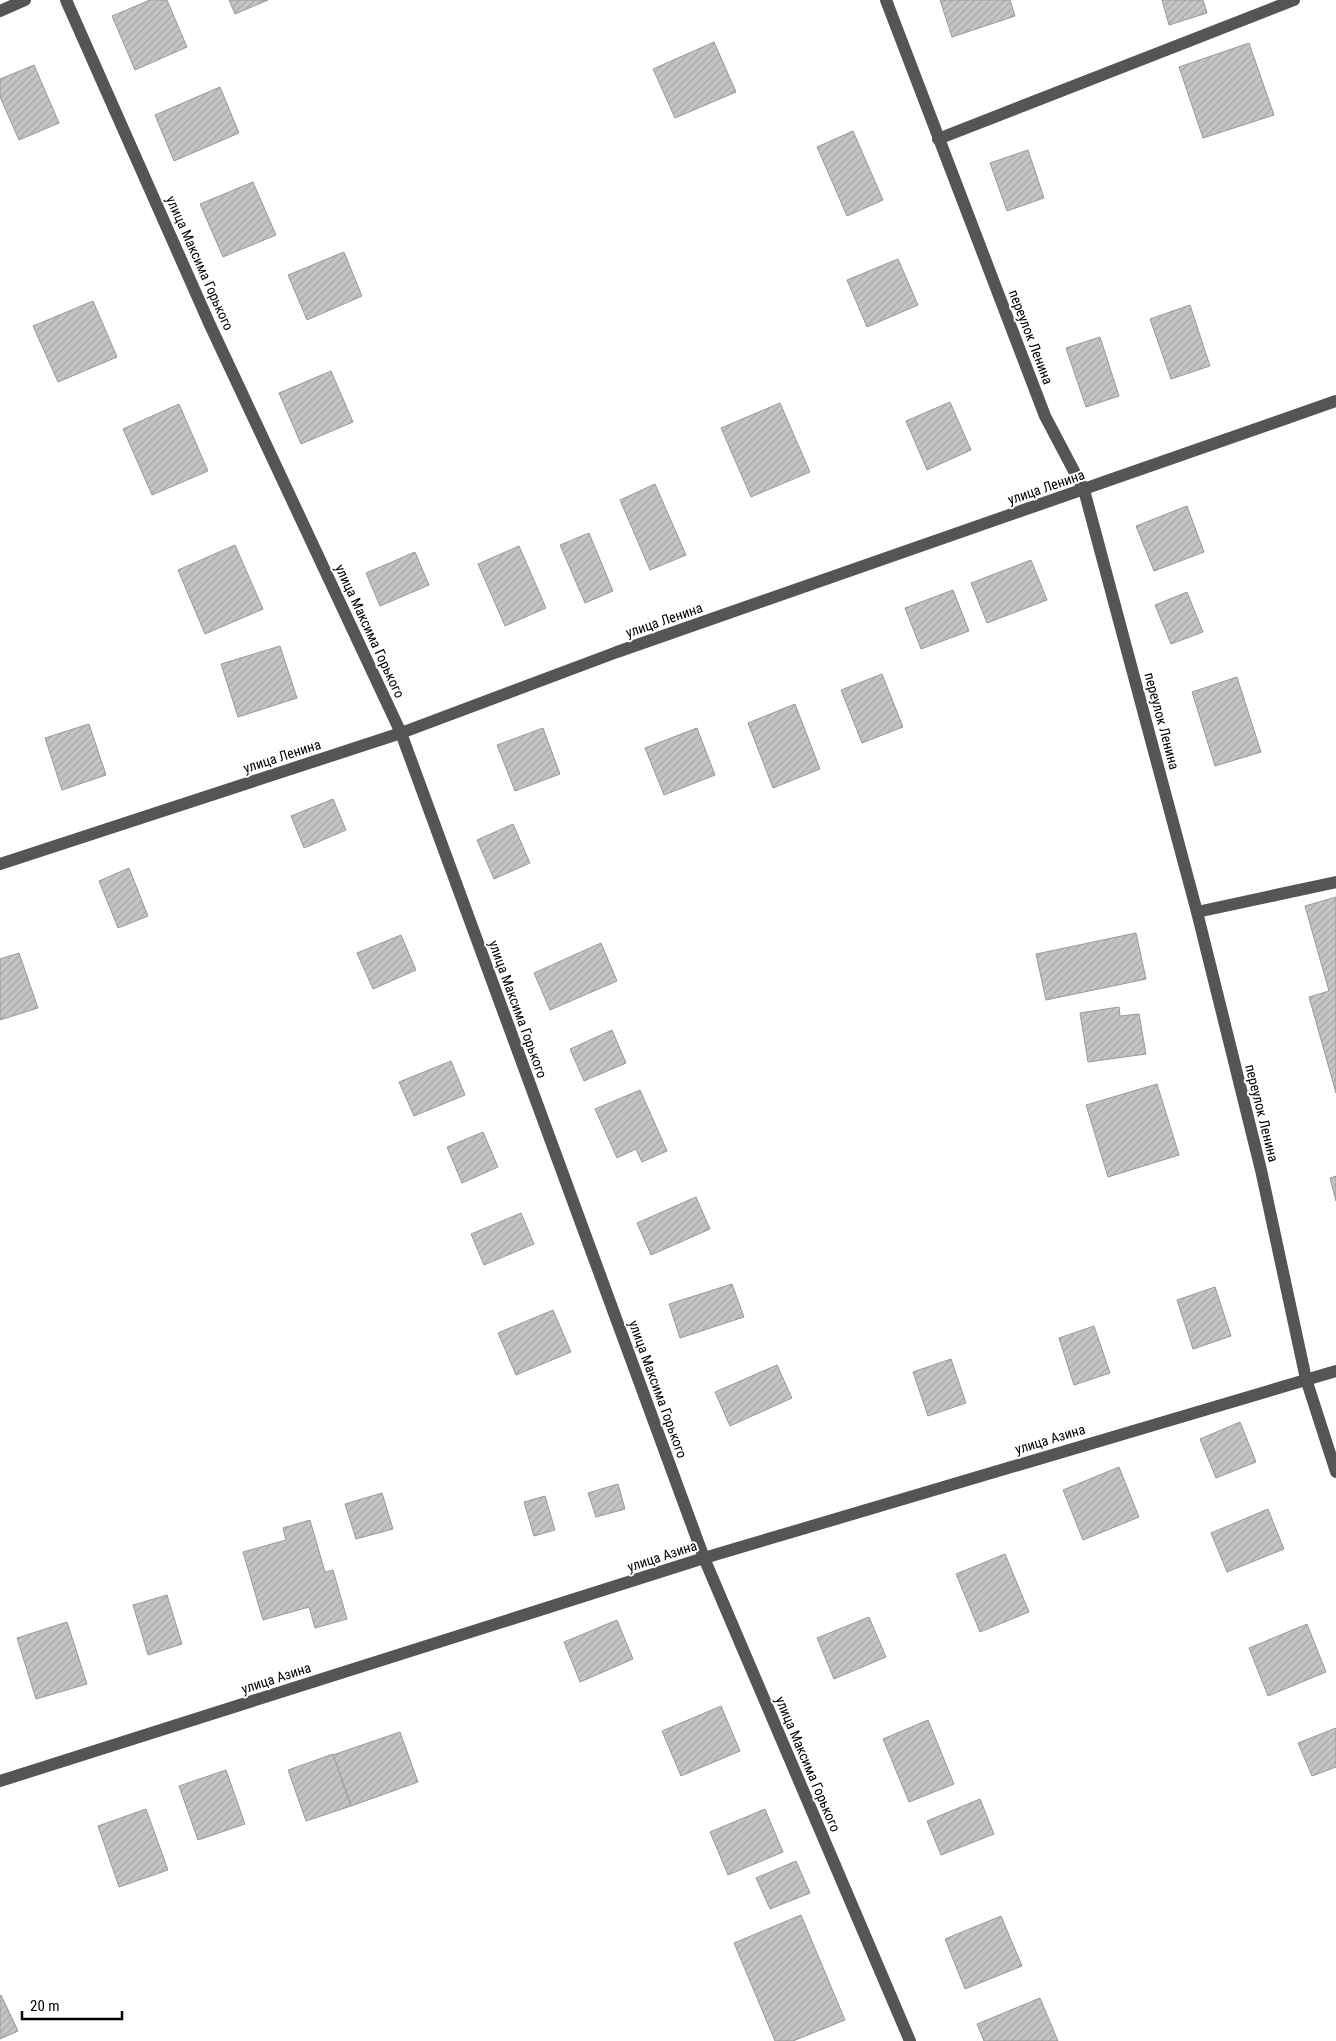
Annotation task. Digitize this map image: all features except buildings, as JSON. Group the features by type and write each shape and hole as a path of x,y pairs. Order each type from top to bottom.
{"street":[{"path":"0,11 25,0"},
{"name":"улица Максима Горького","path":"66,0 210,325 401,733 704,1558 910,2041"},
{"name":"переулок Ленина","path":"886,0 1045,416 1084,490 1198,912 1261,1170 1306,1379 1336,1472"},
{"path":"938,139 1294,0"},
{"name":"улица Ленина","path":"0,864 401,733 618,652 1336,400"},
{"path":"1198,912 1336,882"},
{"name":"улица Азина","path":"0,1781 704,1558 1336,1371"}]}
